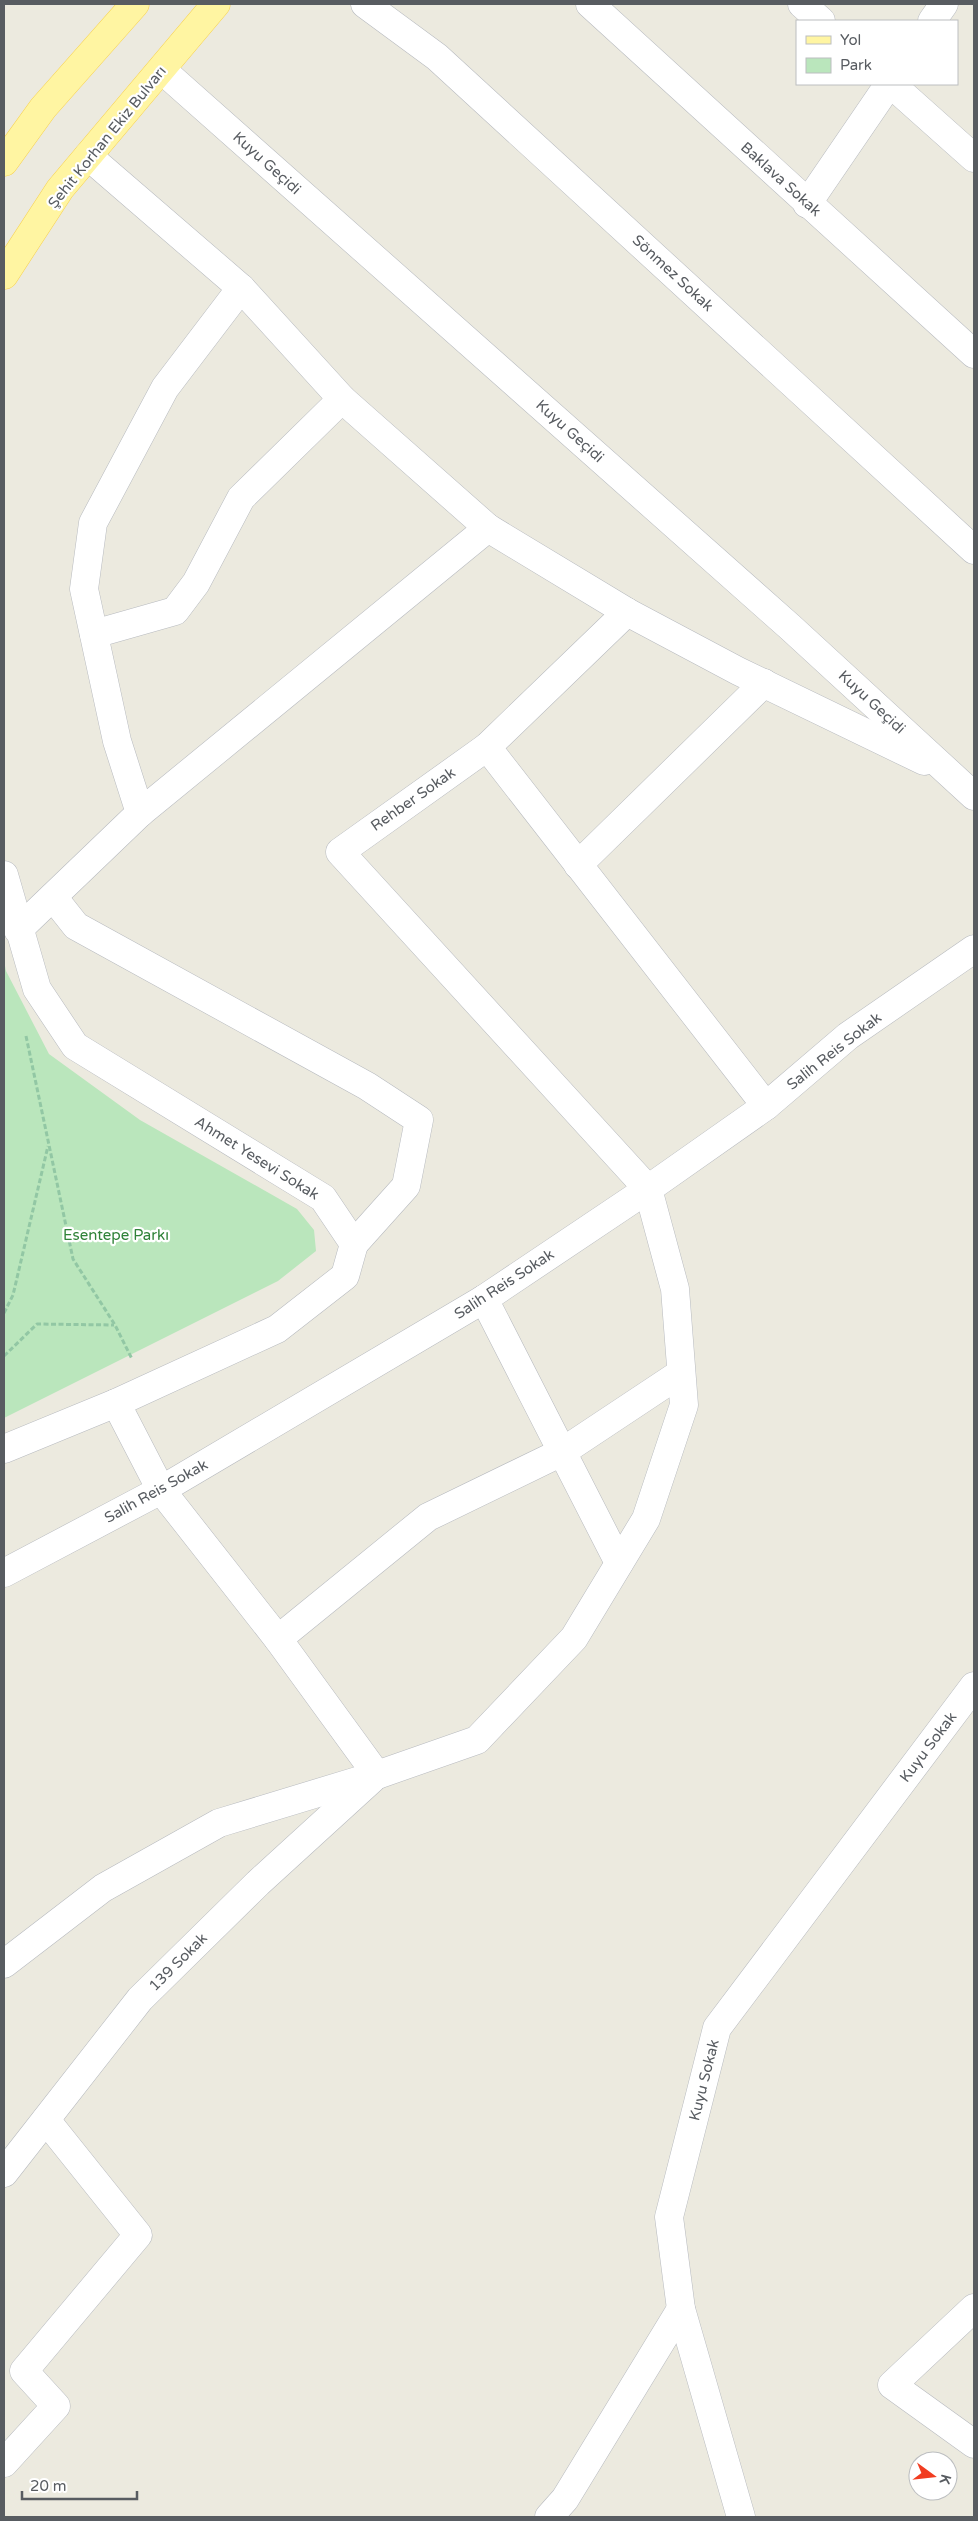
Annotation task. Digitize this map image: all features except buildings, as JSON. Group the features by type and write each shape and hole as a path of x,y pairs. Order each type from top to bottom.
{"main road":[{"path":"4,162 43,108 135,4"},
{"name":"Şehit Korhan Ekiz Bulvarı","path":"4,275 60,189 216,4"}],"street":[{"name":"Sönmez Sokak","path":"365,4 437,57 974,550"},
{"name":"Baklava Sokak","path":"590,4 807,204 974,354"},
{"path":"802,4 820,20"},
{"path":"933,20 944,4"},
{"name":"Kuyu Geçidi","path":"162,70 790,627 974,796"},
{"path":"807,204 889,85"},
{"path":"891,85 974,158"},
{"path":"88,156 242,288 342,399 488,528 627,612 764,683 950,774"},
{"path":"140,813 117,741 84,589 93,523 165,388 242,288"},
{"path":"94,634 175,610 196,583 241,498 342,399"},
{"path":"18,930 140,813 488,528"},
{"name":"Rehber Sokak","path":"627,612 487,747 340,852 648,1189"},
{"path":"578,865 764,683"},
{"path":"487,747 766,1106"},
{"name":"Ahmet Yesevi Sokak","path":"4,876 18,930 37,989 75,1046 323,1198 354,1244"},
{"path":"4,1449 116,1403 277,1329 345,1276 354,1244 406,1186 419,1120 366,1086 76,926 53,897"},
{"name":"Salih Reis Sokak","path":"4,1573 161,1490 484,1299 648,1189 766,1106 848,1036 974,949"},
{"path":"4,1964 104,1888 219,1823 377,1775 477,1740 574,1638 646,1519 684,1405 675,1288 648,1189"},
{"path":"484,1299 619,1564"},
{"path":"278,1639 428,1517 562,1452 681,1373"},
{"path":"116,1403 161,1490 278,1639 377,1775"},
{"name":"Kuyu Sokak","path":"741,2517 681,2309 669,2217 717,2028 974,1686"},
{"name":"139 Sokak","path":"4,2173 140,1999 258,1883 377,1775"},
{"path":"4,2463 56,2406 24,2371 138,2235 46,2120"},
{"path":"974,2308 892,2385 974,2444"},
{"path":"549,2517 565,2500 681,2309"}],"path":[{"path":"24,1026 73,1259 115,1325 148,1388"},
{"path":"4,1313 13,1295 49,1143"},
{"path":"4,1356 37,1324 115,1325"}],"green space":[{"name":"Esentepe Parkı","path":"4,961 6,971 49,1054 140,1120 297,1209 314,1230 316,1251 278,1281 4,1418"}]}
